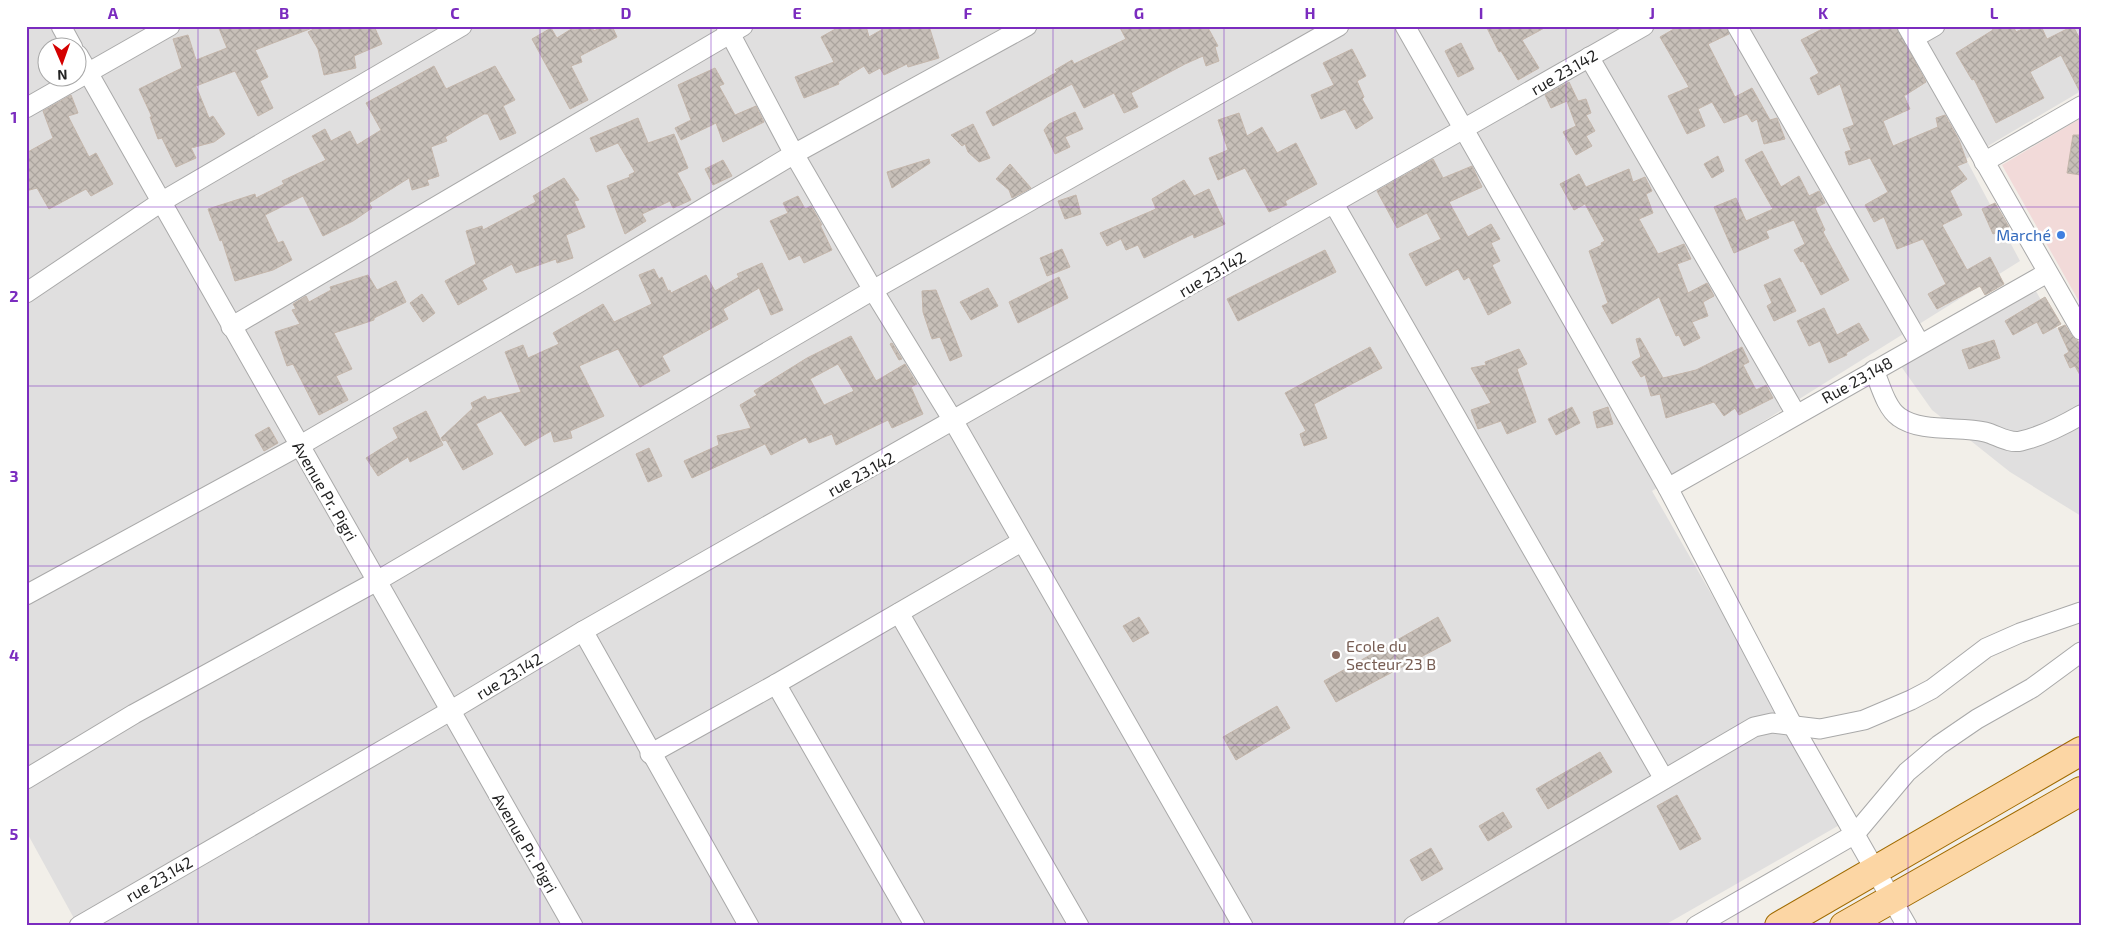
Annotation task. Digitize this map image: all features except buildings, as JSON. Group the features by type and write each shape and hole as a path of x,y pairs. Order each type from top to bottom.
{"main road":[{"path":"1779,926 2081,751"},
{"path":"1844,926 2081,791"}],"street":[{"path":"61,26 68,38"},
{"path":"88,73 170,26"},
{"path":"26,293 161,202 462,26"},
{"path":"26,596 299,446 584,280 794,154 1027,26"},
{"path":"26,779 134,714 377,581 873,290 1338,26"},
{"path":"1405,26 1668,488 1793,726 1907,926"},
{"name":"rue 23.142","path":"86,924 583,631 954,422 1644,26"},
{"path":"1737,26 1920,344"},
{"path":"1935,26 1910,32 2081,330"},
{"path":"231,327 733,29 794,154 873,290 954,422 1242,926"},
{"path":"1589,57 1796,414"},
{"name":"Avenue Pr. Pigri","path":"88,73 573,926"},
{"path":"26,108 61,88"},
{"path":"1984,162 2081,106"},
{"path":"1334,204 1664,779"},
{"name":"Rue 23.148","path":"1668,488 2047,273"},
{"path":"1874,370 1891,408 1899,417 1924,426 1975,430 1998,435 2010,442 2020,442 2052,432 2081,415"},
{"path":"650,754 776,684 1021,542"},
{"path":"1413,926 1754,727 1772,723 1820,729 1864,720 1932,689 1986,648 2020,633 2081,612"},
{"path":"899,613 1079,926"},
{"path":"583,631 650,754 749,926"},
{"path":"1696,926 1855,834 1907,772 1939,745 1977,718 2032,688 2081,652"},
{"path":"776,684 915,926"}],"shaded area":[{"path":"26,26 2081,26 2081,91 1966,159 2020,261 1652,491 1843,823 1663,926 71,926 76,922 26,831"},
{"name":"Marché","path":"2081,118 2081,305 2002,165"},
{"path":"2033,286 2081,370 2081,516 2010,472 1932,410 1898,362"}],"place":[{"name":"Marché","path":"2061,235"},
{"name":"Ecole du Secteur 23 B","path":"1336,655"}]}
